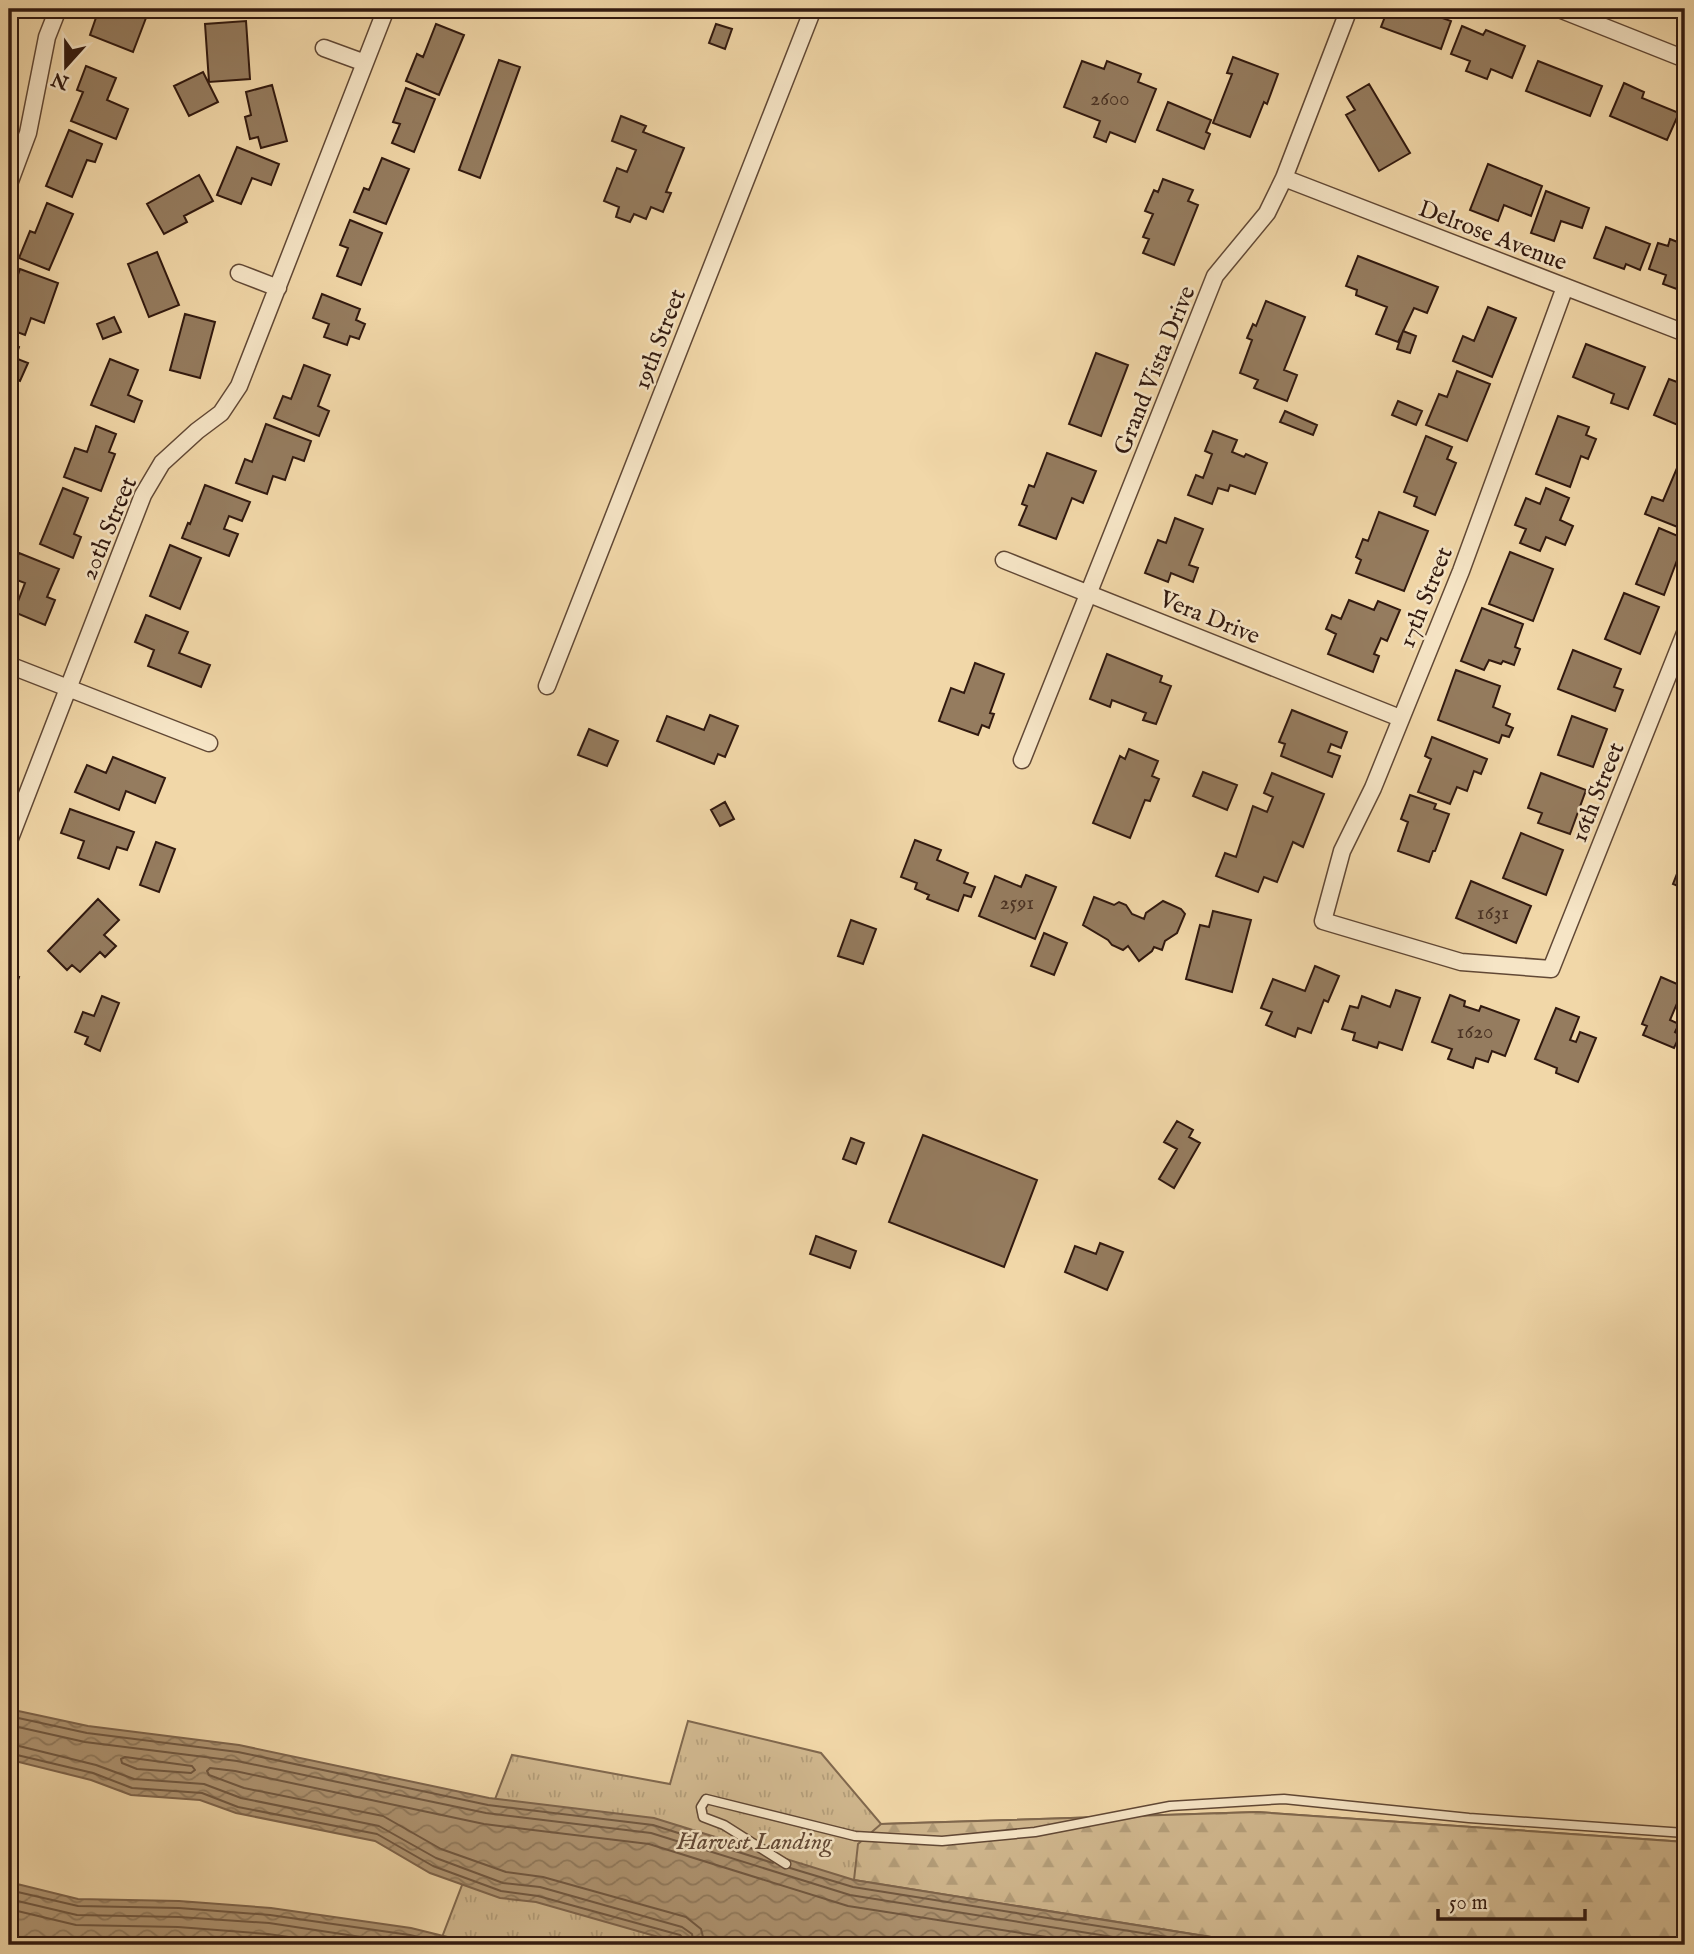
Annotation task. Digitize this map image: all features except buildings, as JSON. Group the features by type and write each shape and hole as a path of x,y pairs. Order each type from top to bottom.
{"street":[{"path":"9,184 12,164 28,132 47,37 58,9"},
{"name":"20th Street","path":"9,841 143,495 162,463 221,413 233,395 278,288 386,9"},
{"name":"19th Street","path":"547,686 813,9"},
{"name":"Grand Vista Drive","path":"1022,760 1215,276 1268,213 1349,9"},
{"path":"1559,9 1583,13 1685,59"},
{"path":"324,48 365,63"},
{"name":"Delrose Avenue","path":"1284,178 1685,334"},
{"path":"239,273 278,288"},
{"name":"17th Street","path":"1323,921 1342,851 1374,788 1461,571 1565,287"},
{"name":"Vera Drive","path":"1004,560 1400,718"},
{"name":"16th Street","path":"1323,921 1461,962 1551,969 1685,633"},
{"path":"9,665 209,743"}],"lane":[{"path":"786,1864 724,1825 703,1817 701,1808 706,1799 855,1836 942,1841 1035,1832 1170,1806 1284,1799 1469,1818 1685,1833"}],"green space":[{"name":"Harvest Landing","path":"688,1721 821,1753 881,1824 1257,1812 1685,1842 1685,1945 439,1945 512,1755 670,1784"},
{"path":"1257,1812 1685,1842 1685,1945 1261,1945 854,1880 858,1844 881,1824"}],"water":[{"path":"9,1709 88,1726 239,1745 489,1798 654,1818 854,1880 1261,1945 698,1945 676,1942 536,1902 500,1898 430,1873 375,1841 236,1813 200,1800 131,1795 91,1780 15,1761 9,1765"},
{"path":"9,1882 78,1899 179,1901 271,1908 411,1928 480,1945 9,1945"}]}
